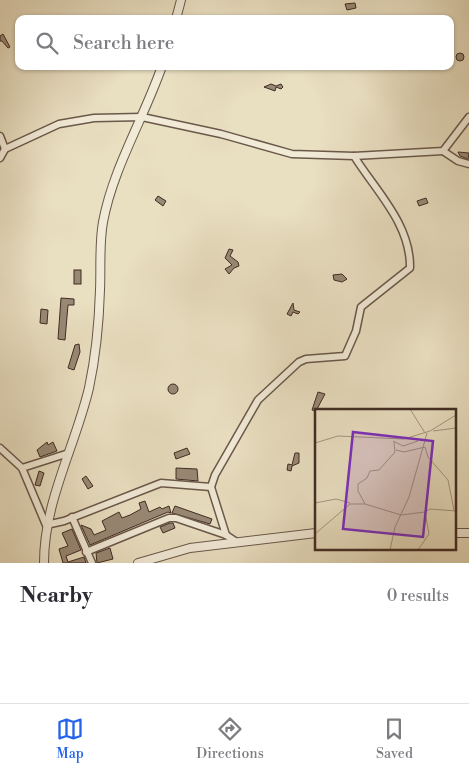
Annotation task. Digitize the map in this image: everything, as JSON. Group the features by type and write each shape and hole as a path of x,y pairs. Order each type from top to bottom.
{"street":[{"path":"177,15 181,0"},
{"path":"44,563 46,525 86,398 95,360 99,325 101,237 105,213 160,70"},
{"path":"0,158 5,150 59,124 94,118 142,117 221,134 292,154 354,156 443,151 458,161 469,164"},
{"path":"443,151 469,117"},
{"path":"0,136 5,150"},
{"path":"226,535 211,487 215,475 258,400 299,362 306,359 345,356 356,331 361,307 410,268 403,237 395,215 354,156"},
{"path":"0,448 22,468 46,525"},
{"path":"22,468 69,453"},
{"path":"46,525 64,521 161,483 211,487"},
{"path":"72,517 92,563"},
{"path":"86,552 169,518 176,518 226,535 235,541"},
{"path":"138,563 190,548 315,532"},
{"path":"456,533 469,533"}],"building":[{"path":"355,3 356,8 347,10 345,4"},
{"path":"3,34 10,47 8,48 0,41 0,36"},
{"path":"460,53 464,57 460,61 456,57"},
{"path":"271,84 276,86 281,84 283,87 281,89 276,87 275,91 264,87"},
{"path":"458,152 469,153 468,159 460,156"},
{"path":"158,196 166,201 163,206 155,200"},
{"path":"426,198 428,203 419,206 417,201"},
{"path":"229,249 233,250 230,256 238,262 239,266 234,268 229,274 225,269 232,265 225,258"},
{"path":"74,270 81,270 81,284 74,284"},
{"path":"342,274 347,279 342,282 334,280 333,275"},
{"path":"61,298 74,299 74,305 68,305 65,340 58,339"},
{"path":"293,303 294,310 300,312 298,314 293,312 291,316 287,314"},
{"path":"41,309 48,310 47,324 40,323"},
{"path":"79,344 80,352 74,370 68,368 75,345"},
{"path":"171,384 175,384 178,389 177,393 171,394 168,391 168,387"},
{"path":"318,392 325,394 317,409 312,410"},
{"path":"47,442 48,445 53,442 57,451 40,457 37,450"},
{"path":"187,448 190,454 176,459 174,453"},
{"path":"295,453 299,453 299,463 292,466 291,471 287,470 288,464 292,465"},
{"path":"176,468 197,469 198,481 176,479"},
{"path":"39,471 44,473 40,486 35,485"},
{"path":"86,476 93,486 88,489 82,479"},
{"path":"145,501 149,512 160,507 162,509 169,506 171,513 168,512 90,545 81,525 91,529 94,535 106,530 102,521 119,512 122,518 130,515 141,509 139,503"},
{"path":"175,506 212,519 210,524 172,513"},
{"path":"173,523 175,528 163,533 160,527"},
{"path":"72,529 81,550 66,556 68,562 84,557 86,563 63,563 59,549 68,546 62,533"},
{"path":"110,548 113,559 97,563 96,553"}]}
